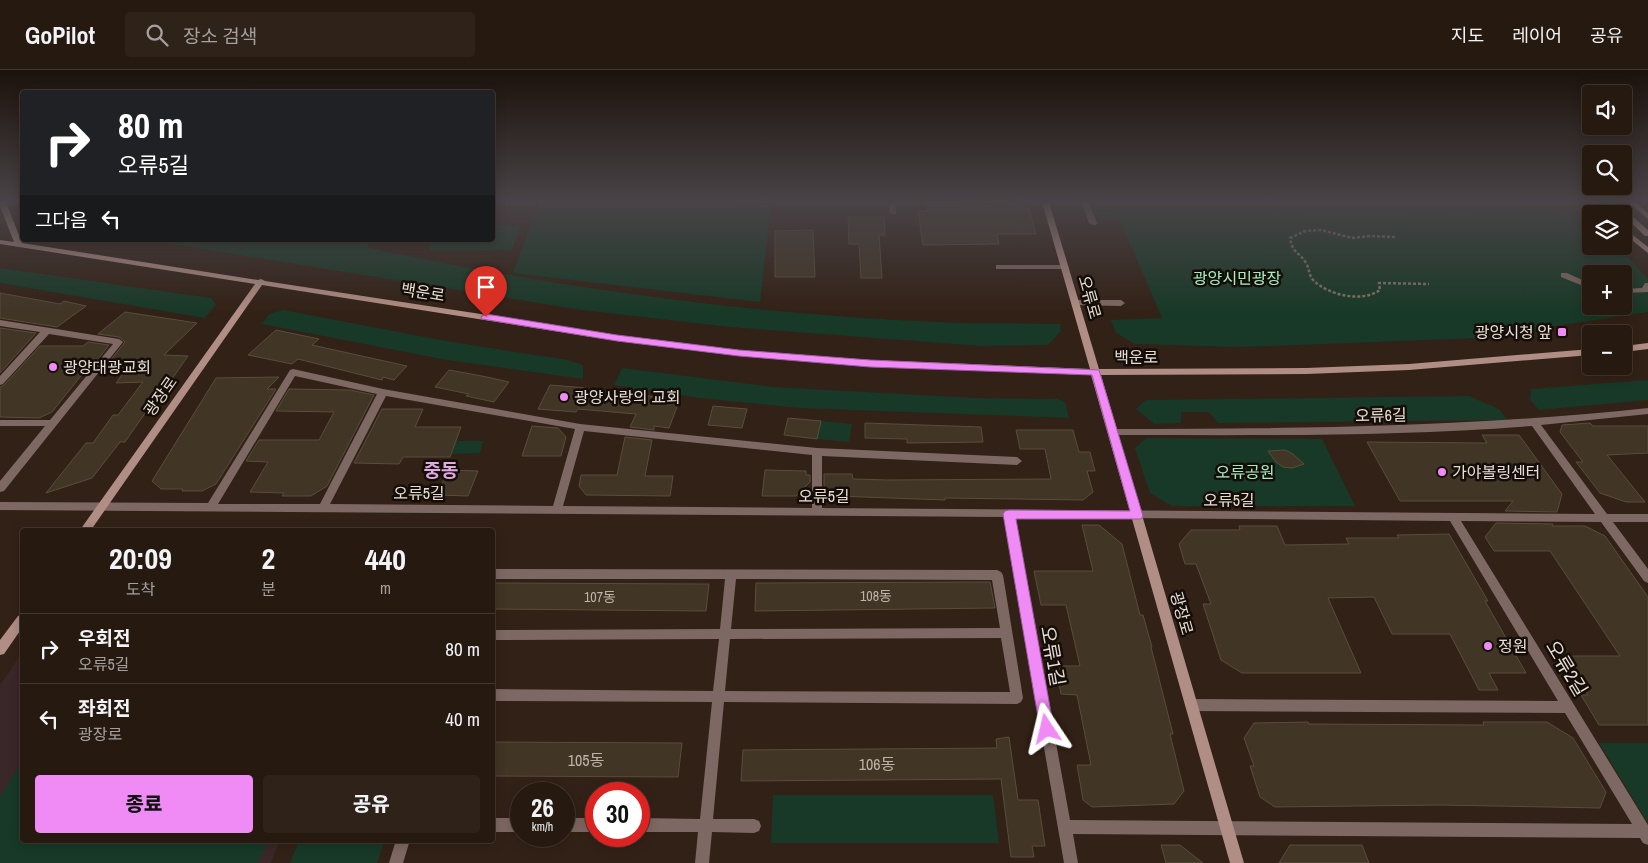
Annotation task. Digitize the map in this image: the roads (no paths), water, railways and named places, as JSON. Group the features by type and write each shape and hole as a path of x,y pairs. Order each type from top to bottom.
{"main road":[{"path":"0,249 19,245 17,239"},
{"name":"오류로","path":"1057,239 1096,372"},
{"path":"1634,239 1648,251"},
{"name":"백운로","path":"0,242 261,281 617,338 739,353 870,363 1096,372 1306,371 1409,367 1582,353"},
{"name":"광장로","path":"86,528 261,281"},
{"path":"1632,348 1648,346"},
{"name":"광장로","path":"1096,372 1237,863"},
{"path":"0,650 20,622"}],"street":[{"path":"999,266 1065,266"},
{"path":"1564,275 1582,282"},
{"path":"1632,291 1645,290 1648,286"},
{"path":"1076,302 1121,302"},
{"path":"0,323 119,342 0,488"},
{"path":"0,382 47,330"},
{"path":"211,507 293,372 383,392 580,427 817,452 1017,460"},
{"path":"323,508 383,392"},
{"name":"오류6길","path":"1113,432 1279,432 1432,429 1535,423 1648,411"},
{"path":"0,423 52,422"},
{"path":"1535,423 1648,578"},
{"path":"557,510 580,427"},
{"path":"817,452 817,513"},
{"name":"오류5길","path":"0,506 1137,516 1648,518"},
{"name":"오류1길","path":"1009,514 1071,863"},
{"name":"오류2길","path":"1453,517 1646,835"},
{"path":"495,574 997,575 1017,698 495,695"},
{"path":"702,863 731,574"},
{"path":"495,635 1006,633"},
{"path":"1191,705 1569,707"},
{"path":"495,825 510,825"},
{"path":"650,825 754,826"},
{"path":"1064,827 1646,835"},
{"path":"396,863 402,843"}],"place":[{"name":"광양시청 앞","path":"1562,332"},
{"name":"광양대광교회","path":"53,367"},
{"name":"광양사랑의 교회","path":"564,397"},
{"name":"가야볼링센터","path":"1442,472"},
{"name":"정원","path":"1488,646"}],"district":[{"name":"중동","path":"441,470"}],"park label":[{"name":"광양시민광장","path":"1237,278"},
{"name":"오류공원","path":"1245,472"}]}
